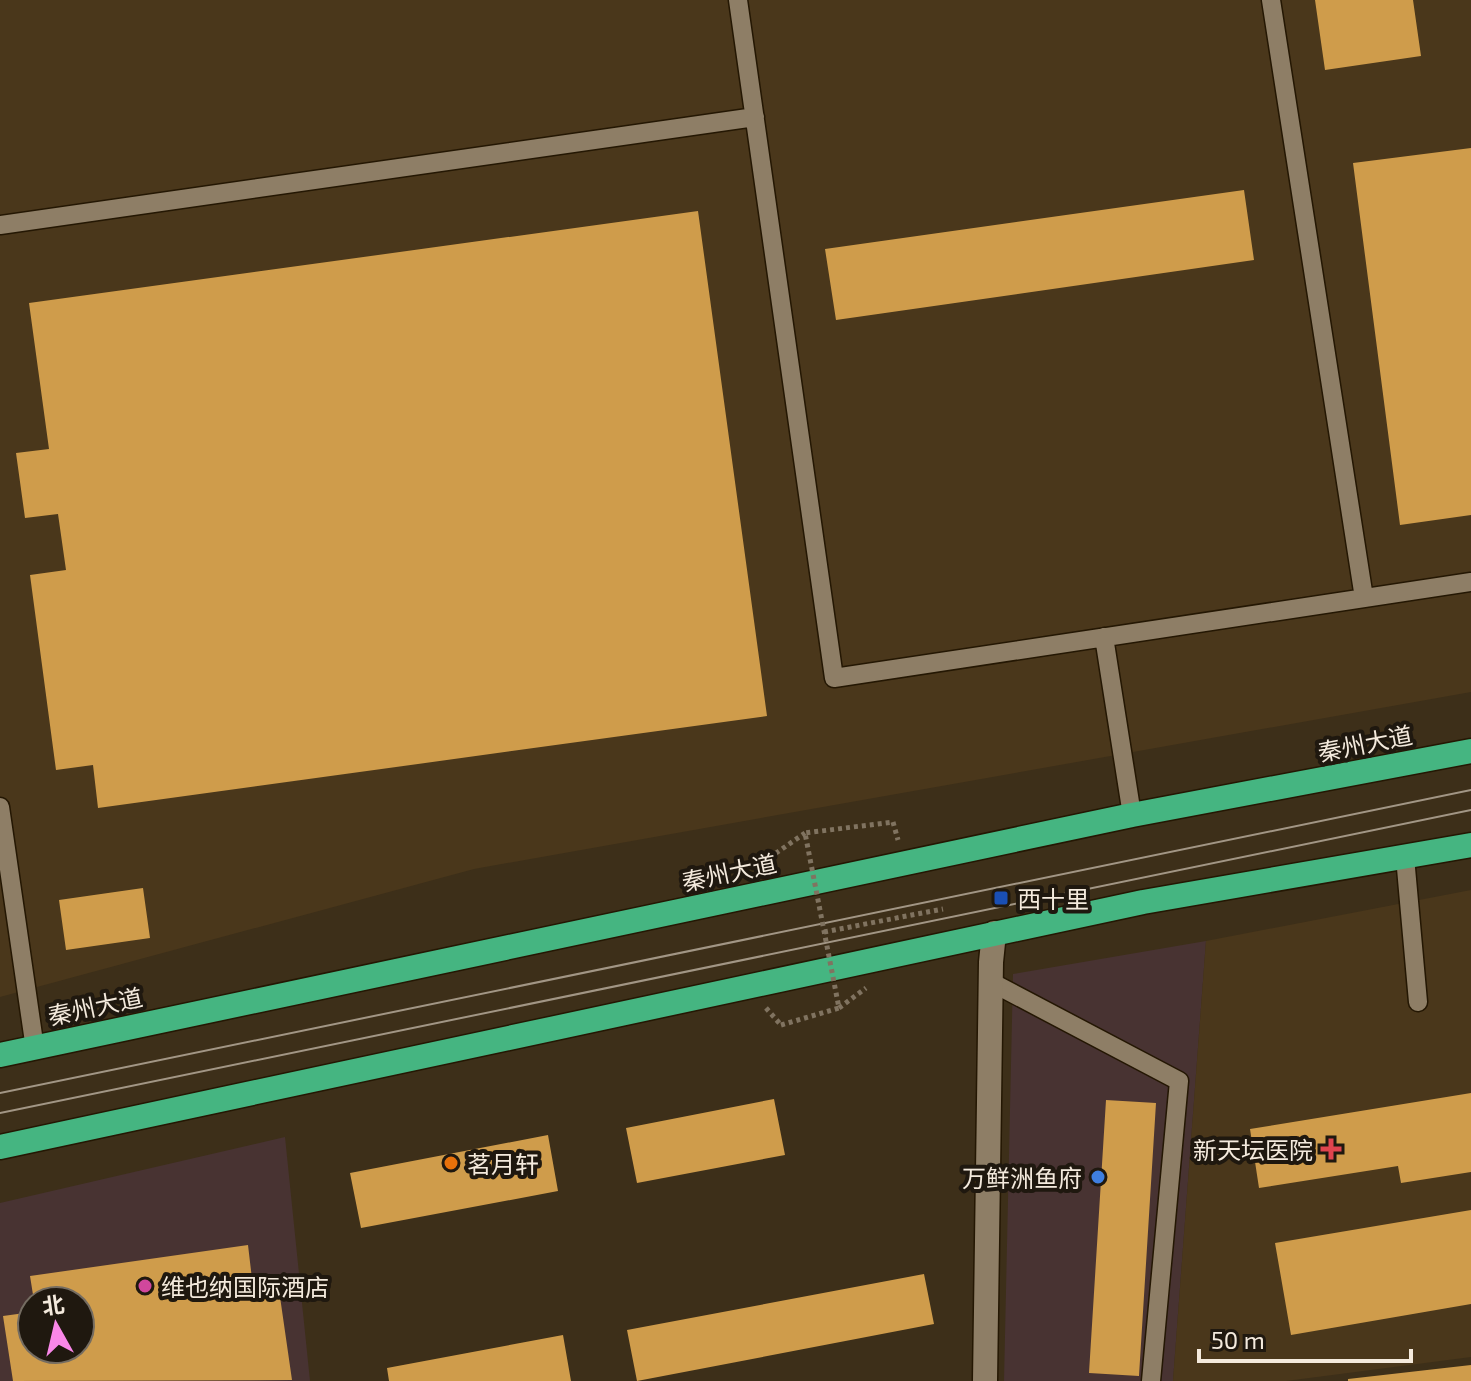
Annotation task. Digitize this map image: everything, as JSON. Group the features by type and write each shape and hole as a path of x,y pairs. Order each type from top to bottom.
{"highway":[{"name":"秦州大道","path":"0,1055 1132,815 1471,751"},
{"path":"0,1147 1143,902 1471,845"}],"street":[{"path":"985,1381 994,933"}],"lane":[{"path":"738,0 834,678 1471,582"},
{"path":"1271,0 1364,598"},
{"path":"0,225 755,117"},
{"path":"1104,637 1132,815"},
{"path":"0,807 37,1047"},
{"path":"1405,857 1418,1002"},
{"path":"991,982 1179,1081 1151,1381"}],"path":[{"path":"781,1025 839,1008 805,833 893,822"},
{"path":"824,932 943,909"}],"shaded area":[{"path":"0,0 1471,0 1471,692 474,869 0,997"},
{"name":"新天坛医院","path":"1471,890 1471,1357 1286,1381 1173,1381 1206,941"},
{"name":"万鲜洲鱼府","path":"1206,941 1173,1381 1004,1381 1013,974"},
{"path":"285,1137 310,1381 0,1381 0,1203"}],"building":[{"path":"1315,0 1413,0 1421,56 1325,70"},
{"path":"1471,148 1471,515 1400,525 1353,163"},
{"path":"1244,190 1254,260 836,320 825,249"},
{"path":"698,211 767,716 98,808 93,765 56,770 30,575 66,570 58,514 25,518 16,453 49,449 29,303"},
{"path":"143,888 150,938 66,950 59,900"},
{"path":"1471,1093 1471,1172 1401,1183 1398,1166 1259,1188 1250,1129"},
{"path":"774,1099 785,1155 637,1183 626,1128"},
{"path":"1106,1100 1156,1103 1139,1376 1089,1373"},
{"path":"548,1135 558,1191 361,1228 350,1173"},
{"path":"1471,1210 1471,1304 1291,1335 1275,1243"},
{"path":"248,1245 252,1279 277,1276 292,1380 13,1381 3,1316 16,1314 16,1365 96,1365 96,1285 31,1285 30,1276"},
{"path":"924,1274 934,1324 637,1381 627,1330"},
{"path":"563,1335 571,1381 389,1381 387,1368"},
{"path":"1471,1365 1471,1381 1348,1381 1348,1379"}],"tram line":[{"path":"0,1093 1471,790"},
{"path":"0,1113 1471,810"}],"place":[{"name":"西十里","path":"1001,898"},
{"name":"新天坛医院","path":"1331,1149"},
{"name":"茗月轩","path":"451,1163"},
{"name":"万鲜洲鱼府","path":"1098,1177"},
{"name":"维也纳国际酒店","path":"145,1286"}]}
